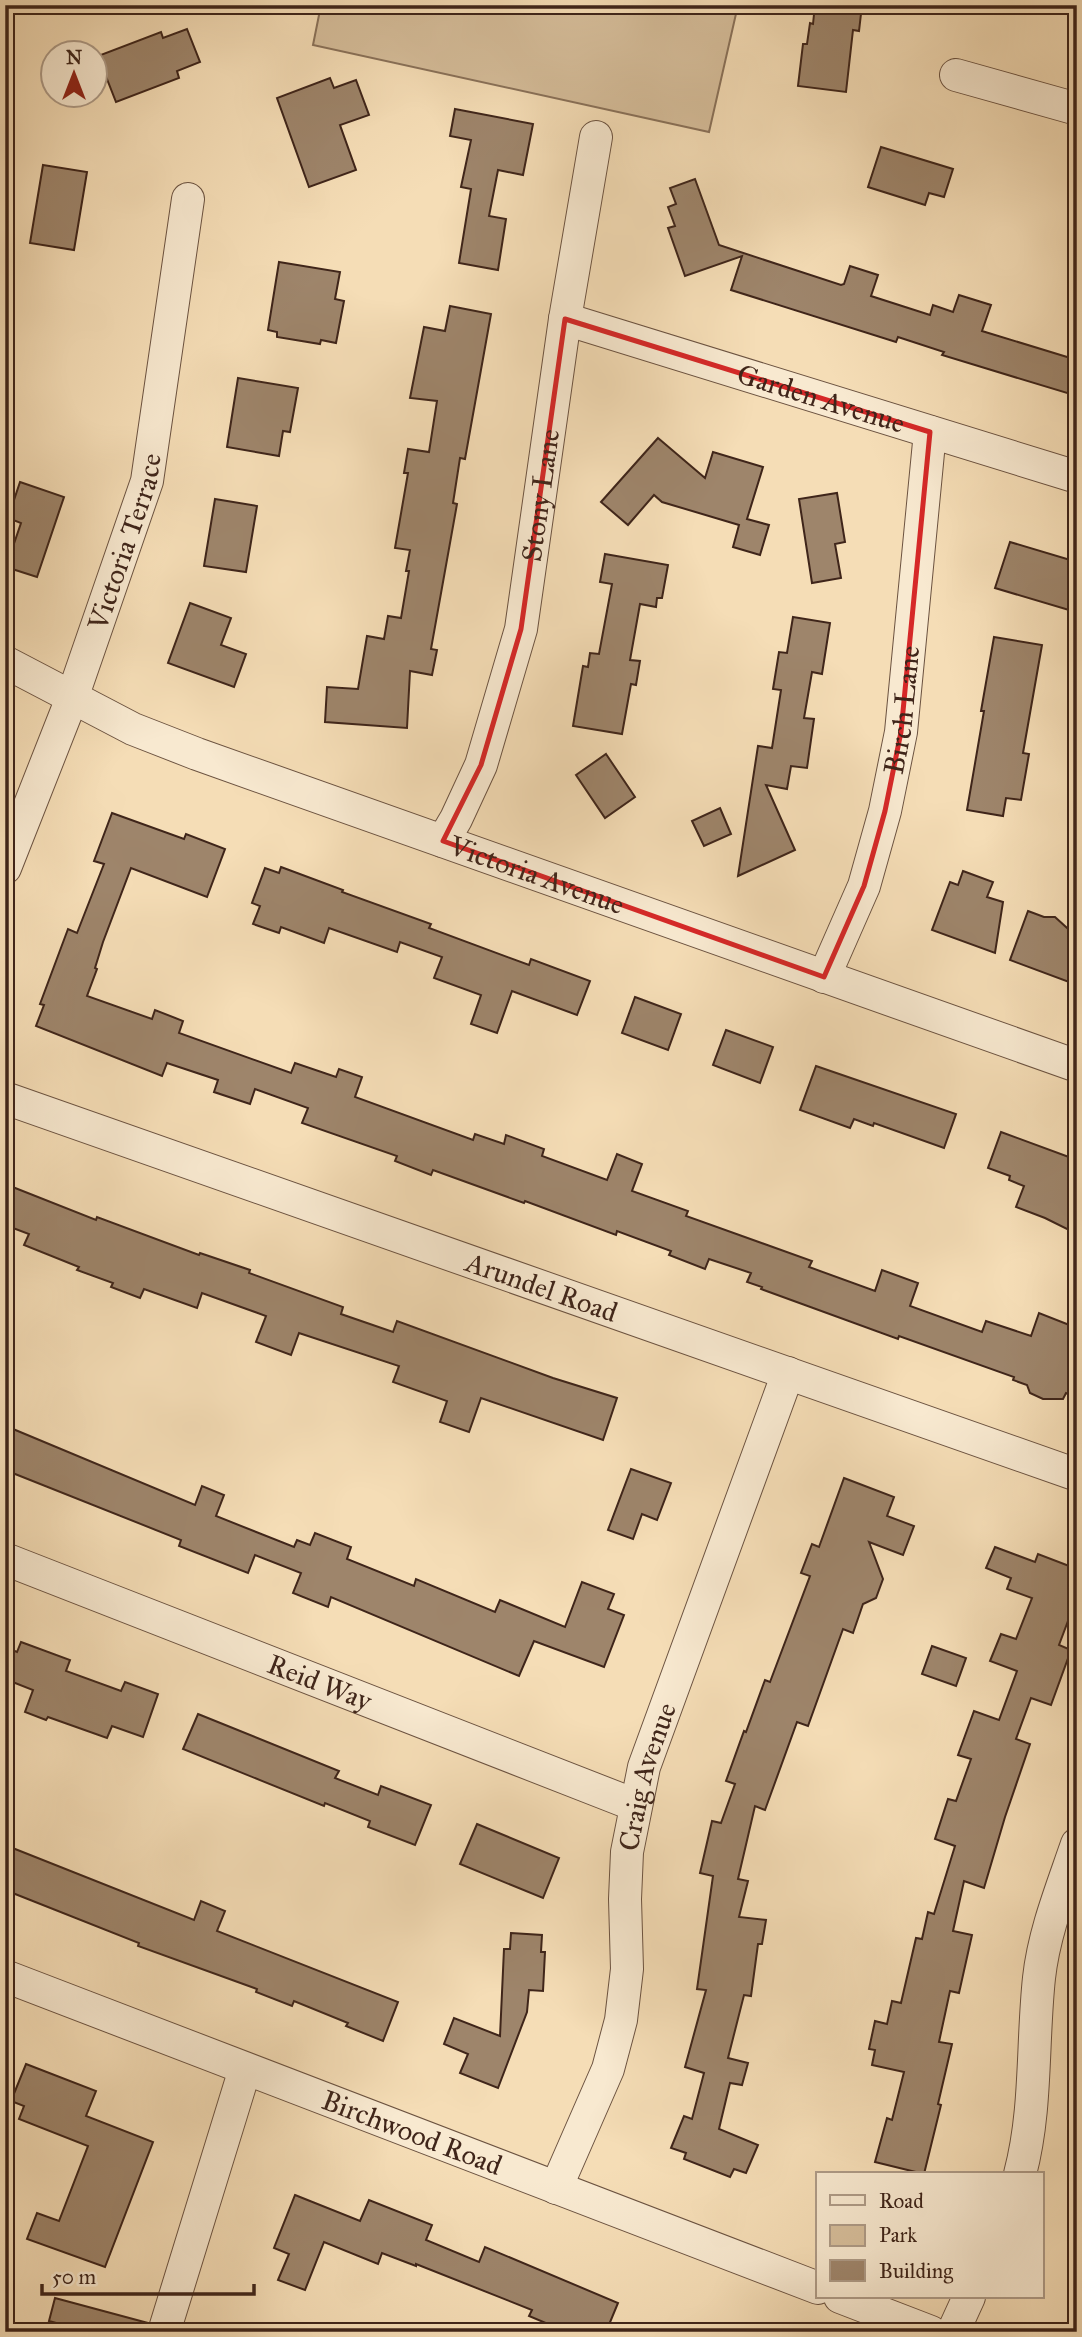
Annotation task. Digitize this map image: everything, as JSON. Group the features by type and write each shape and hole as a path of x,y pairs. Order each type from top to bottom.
{"street":[{"path":"956,75 1077,109"},
{"name":"Stony Lane","path":"443,841 481,765 521,629 565,319 596,137"},
{"name":"Victoria Terrace","path":"5,868 72,698 147,481 188,199"},
{"name":"Garden Avenue","path":"565,319 1077,477"},
{"name":"Birch Lane","path":"824,977 864,886 886,811 901,732 930,432"},
{"name":"Victoria Avenue","path":"5,662 133,729 197,754 1077,1066"},
{"name":"Arundel Road","path":"5,1098 1077,1475"},
{"name":"Craig Avenue","path":"556,2188 608,2069 621,2020 627,1969 627,1852 644,1767 788,1373"},
{"name":"Reid Way","path":"5,1559 635,1805"},
{"path":"1020,2172 1033,2099 1039,1975 1051,1923 1077,1844"},
{"name":"Birchwood Road","path":"5,1976 816,2287"},
{"path":"164,2332 245,2069"},
{"path":"843,2298 931,2332"},
{"path":"953,2332 969,2298"}],"highlighted area":[{"path":"565,319 930,432 901,732 885,811 864,886 824,977 443,841 481,765 521,629"}],"green space":[{"path":"321,5 738,5 709,132 313,45"}],"building":[{"path":"815,5 862,5 859,31 853,30 846,92 798,86 803,44 807,44"},
{"path":"187,29 200,62 177,71 179,78 116,102 108,82 108,52 161,32 163,38"},
{"path":"330,78 334,88 356,80 369,115 340,125 356,170 309,187 277,98"},
{"path":"455,109 533,124 523,175 498,170 489,216 506,219 498,270 459,263 471,189 461,187 471,140 450,136"},
{"path":"881,147 953,169 944,197 929,193 925,205 868,187"},
{"path":"43,165 87,172 74,250 30,243"},
{"path":"695,179 719,245 841,285 844,284 850,266 878,275 871,296 930,315 933,305 953,312 959,295 991,305 982,331 1077,360 1077,396 942,355 944,352 898,337 896,342 731,290 742,256 685,276 668,228 675,226 668,207 676,204 670,188"},
{"path":"279,262 340,272 335,299 344,301 336,343 321,340 320,344 277,337 277,332 268,330"},
{"path":"450,306 491,314 465,459 460,458 453,503 457,504 431,649 437,650 432,675 410,671 407,728 325,722 327,687 358,689 367,636 384,639 388,616 401,618 410,550 395,548 408,473 404,473 408,449 429,452 437,401 410,398 424,327 445,331"},
{"path":"238,378 298,388 290,432 283,431 279,456 227,447"},
{"path":"658,438 705,478 713,452 763,467 747,519 769,525 760,555 733,547 739,525 662,502 654,495 628,525 601,502"},
{"path":"20,482 64,497 37,577 6,567 21,523 8,518"},
{"path":"837,493 845,542 835,544 841,578 812,583 799,499"},
{"path":"215,499 257,506 246,572 204,566"},
{"path":"1010,542 1077,562 1077,603 1072,601 1069,610 995,588"},
{"path":"605,554 668,565 662,598 657,598 656,607 640,604 630,660 640,661 636,685 631,684 622,734 573,726 583,666 588,667 590,653 599,654 612,584 600,582"},
{"path":"190,603 231,618 221,645 246,654 234,687 168,663"},
{"path":"793,617 830,623 822,674 812,672 804,718 814,719 807,768 791,766 787,789 766,785 795,850 738,876 758,746 772,748 781,690 773,689 779,652 787,653"},
{"path":"994,637 1042,645 1023,753 1029,754 1021,800 1006,798 1003,816 967,810"},
{"path":"606,754 635,797 605,818 576,775"},
{"path":"720,808 731,834 704,846 692,821"},
{"path":"112,813 184,839 186,834 225,849 207,897 131,868 103,942 87,996 152,1019 155,1010 183,1021 179,1033 291,1073 295,1063 336,1077 339,1069 362,1077 355,1097 473,1140 475,1134 504,1144 506,1135 544,1149 542,1156 607,1180 617,1154 642,1164 632,1191 688,1211 686,1216 812,1261 809,1267 875,1291 882,1270 918,1283 910,1306 982,1332 986,1321 1031,1336 1039,1313 1077,1328 1077,1398 1066,1393 1063,1399 1043,1399 1030,1393 1027,1385 1013,1380 1014,1377 899,1336 898,1339 761,1289 762,1287 747,1282 751,1273 709,1259 705,1269 669,1255 671,1251 617,1231 616,1235 433,1170 431,1175 395,1161 397,1156 302,1123 308,1108 255,1089 250,1104 214,1092 218,1080 167,1063 162,1076 36,1026 44,1005 40,1004 68,929 77,933 104,864 94,861"},
{"path":"281,867 431,924 429,928 529,965 531,959 590,981 577,1015 512,991 497,1033 471,1024 481,995 434,978 442,957 400,942 397,952 329,928 324,943 281,927 279,933 253,924 260,906 252,903 265,868 279,873"},
{"path":"963,871 993,882 987,897 1003,902 995,953 932,930 950,882 958,885"},
{"path":"1028,911 1044,917 1055,917 1077,937 1077,962 1069,982 1010,960"},
{"path":"635,997 681,1014 668,1050 622,1033"},
{"path":"726,1030 773,1047 760,1083 713,1065"},
{"path":"816,1066 956,1114 944,1148 874,1123 873,1126 854,1119 850,1128 800,1110"},
{"path":"1001,1132 1077,1160 1077,1234 1016,1207 1024,1186 1009,1180 1010,1176 988,1168"},
{"path":"5,1184 96,1220 97,1217 199,1255 200,1253 250,1270 249,1273 343,1307 341,1314 393,1332 397,1321 553,1378 617,1398 603,1440 481,1398 469,1432 440,1422 447,1401 393,1382 399,1366 299,1333 291,1355 256,1342 266,1316 202,1293 197,1308 144,1289 140,1298 111,1287 113,1283 77,1270 79,1267 24,1245 29,1234 5,1225"},
{"path":"13,1429 195,1505 202,1486 224,1495 216,1516 294,1547 297,1540 310,1545 315,1533 351,1547 347,1559 414,1586 416,1579 495,1612 500,1600 565,1627 582,1582 614,1594 608,1609 624,1615 604,1667 534,1641 519,1676 331,1597 328,1607 293,1593 301,1573 255,1555 248,1573 179,1546 181,1540 5,1470 5,1447"},
{"path":"631,1469 671,1483 657,1520 642,1514 633,1539 608,1530"},
{"path":"844,1478 894,1497 887,1516 914,1526 903,1555 869,1542 883,1579 876,1598 863,1604 853,1633 843,1629 808,1726 797,1722 765,1810 755,1806 738,1879 748,1881 739,1917 766,1920 762,1944 758,1944 751,1996 744,1995 728,2058 748,2063 742,2085 730,2083 719,2129 758,2145 746,2173 734,2169 730,2177 684,2159 686,2153 671,2148 684,2116 692,2119 704,2073 685,2067 706,1990 697,1989 713,1876 700,1873 712,1821 721,1823 735,1784 726,1781 744,1731 746,1732 765,1680 770,1682 810,1576 801,1573 812,1544 819,1547"},
{"path":"995,1547 1035,1562 1038,1554 1077,1569 1077,1597 1059,1645 1071,1650 1051,1705 1031,1698 1016,1739 1030,1744 984,1888 964,1881 953,1931 972,1935 959,1993 950,1991 939,2042 952,2044 938,2104 941,2105 924,2172 916,2172 875,2162 887,2118 892,2120 904,2072 872,2065 875,2050 869,2049 875,2021 887,2024 892,2001 901,2003 916,1938 922,1939 928,1912 934,1914 955,1846 935,1839 948,1799 956,1801 971,1759 958,1755 974,1711 999,1720 1017,1671 990,1661 1001,1634 1016,1639 1032,1598 1007,1589 1011,1578 986,1568"},
{"path":"21,1642 70,1660 66,1671 121,1691 125,1682 158,1694 143,1737 112,1726 107,1738 48,1717 46,1720 25,1712 33,1690 5,1679 5,1647 17,1652"},
{"path":"932,1646 966,1658 956,1686 922,1674"},
{"path":"198,1714 339,1771 335,1778 378,1795 381,1786 431,1805 415,1845 368,1827 370,1821 325,1803 324,1806 183,1749"},
{"path":"477,1824 559,1858 543,1898 460,1864"},
{"path":"5,1845 194,1920 201,1901 225,1911 217,1931 398,2002 383,2041 294,2001 292,2006 256,1992 257,1989 138,1946 139,1943 5,1890"},
{"path":"511,1933 542,1935 541,1952 545,1952 543,1991 529,1990 527,2012 498,2088 460,2073 468,2054 444,2044 454,2018 500,2036 504,1949 510,1949"},
{"path":"26,2064 96,2091 86,2116 153,2142 105,2267 27,2239 37,2213 59,2221 88,2146 19,2119 24,2106 11,2101"},
{"path":"295,2195 360,2221 369,2200 432,2225 426,2240 479,2262 485,2247 618,2303 606,2332 567,2332 529,2316 532,2310 416,2264 382,2253 378,2264 324,2242 305,2290 278,2280 289,2254 274,2248"},
{"path":"55,2298 148,2323 146,2332 89,2332 49,2321"}]}
